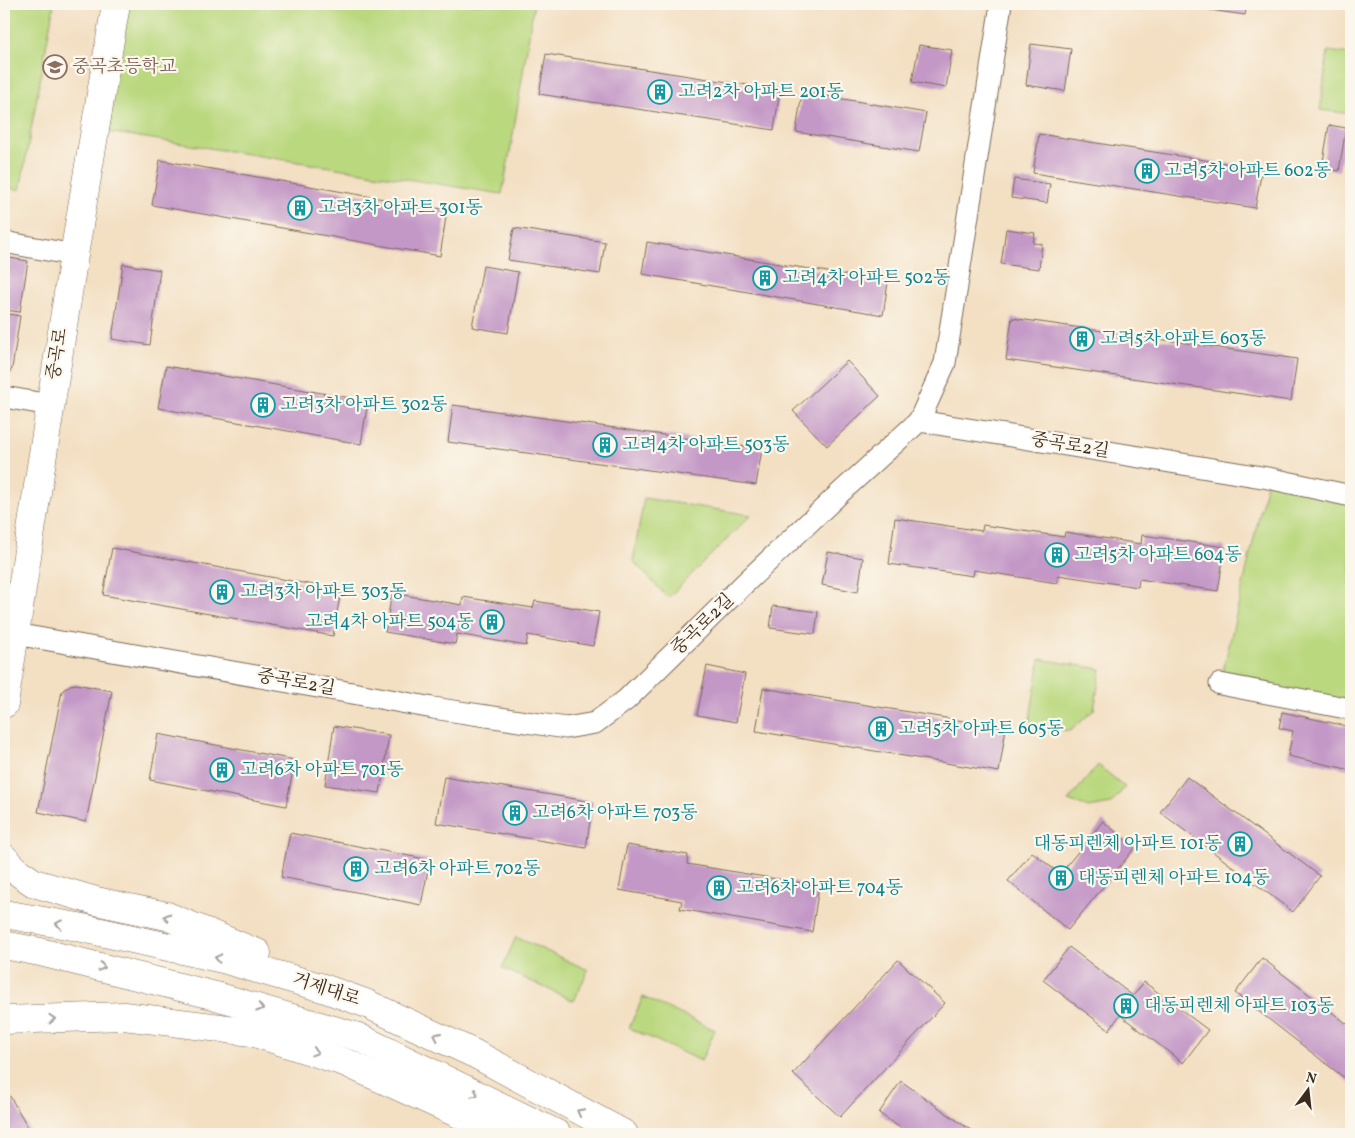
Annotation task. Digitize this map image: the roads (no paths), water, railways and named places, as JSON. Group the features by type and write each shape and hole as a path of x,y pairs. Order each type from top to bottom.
{"main road":[{"name":"중곡로","path":"4,704 74,255 116,4"},
{"path":"4,858 34,884 96,902 167,916 280,963 323,988"},
{"name":"거제대로","path":"4,914 78,927 223,959 323,988 365,1003 475,1054 624,1134"},
{"name":"거제대로","path":"4,945 207,993 358,1037 558,1134"},
{"path":"4,1020 124,1016 252,1032 347,1062 502,1134"}],"street":[{"path":"919,421 945,363 1001,4"},
{"path":"4,242 74,255"},
{"path":"4,398 50,405"},
{"name":"중곡로2길","path":"15,634 433,708 566,728 595,723 626,700 743,585 919,421 1268,478 1351,496"},
{"path":"1220,684 1351,709"}],"place":[{"name":"중곡초등학교","path":"55,67"},
{"name":"고려2차 아파트 201동","path":"660,92"},
{"name":"고려5차 아파트 602동","path":"1147,171"},
{"name":"고려3차 아파트 301동","path":"300,208"},
{"name":"고려4차 아파트 502동","path":"765,278"},
{"name":"고려5차 아파트 603동","path":"1082,339"},
{"name":"고려3차 아파트 302동","path":"263,405"},
{"name":"고려4차 아파트 503동","path":"605,445"},
{"name":"고려5차 아파트 604동","path":"1057,555"},
{"name":"고려3차 아파트 303동","path":"222,592"},
{"name":"고려4차 아파트 504동","path":"492,622"},
{"name":"고려5차 아파트 605동","path":"881,729"},
{"name":"고려6차 아파트 701동","path":"222,770"},
{"name":"고려6차 아파트 703동","path":"515,813"},
{"name":"대동피렌체 아파트 101동","path":"1240,844"},
{"name":"고려6차 아파트 702동","path":"356,869"},
{"name":"대동피렌체 아파트 104동","path":"1061,878"},
{"name":"고려6차 아파트 704동","path":"719,888"},
{"name":"대동피렌체 아파트 103동","path":"1126,1006"}]}
